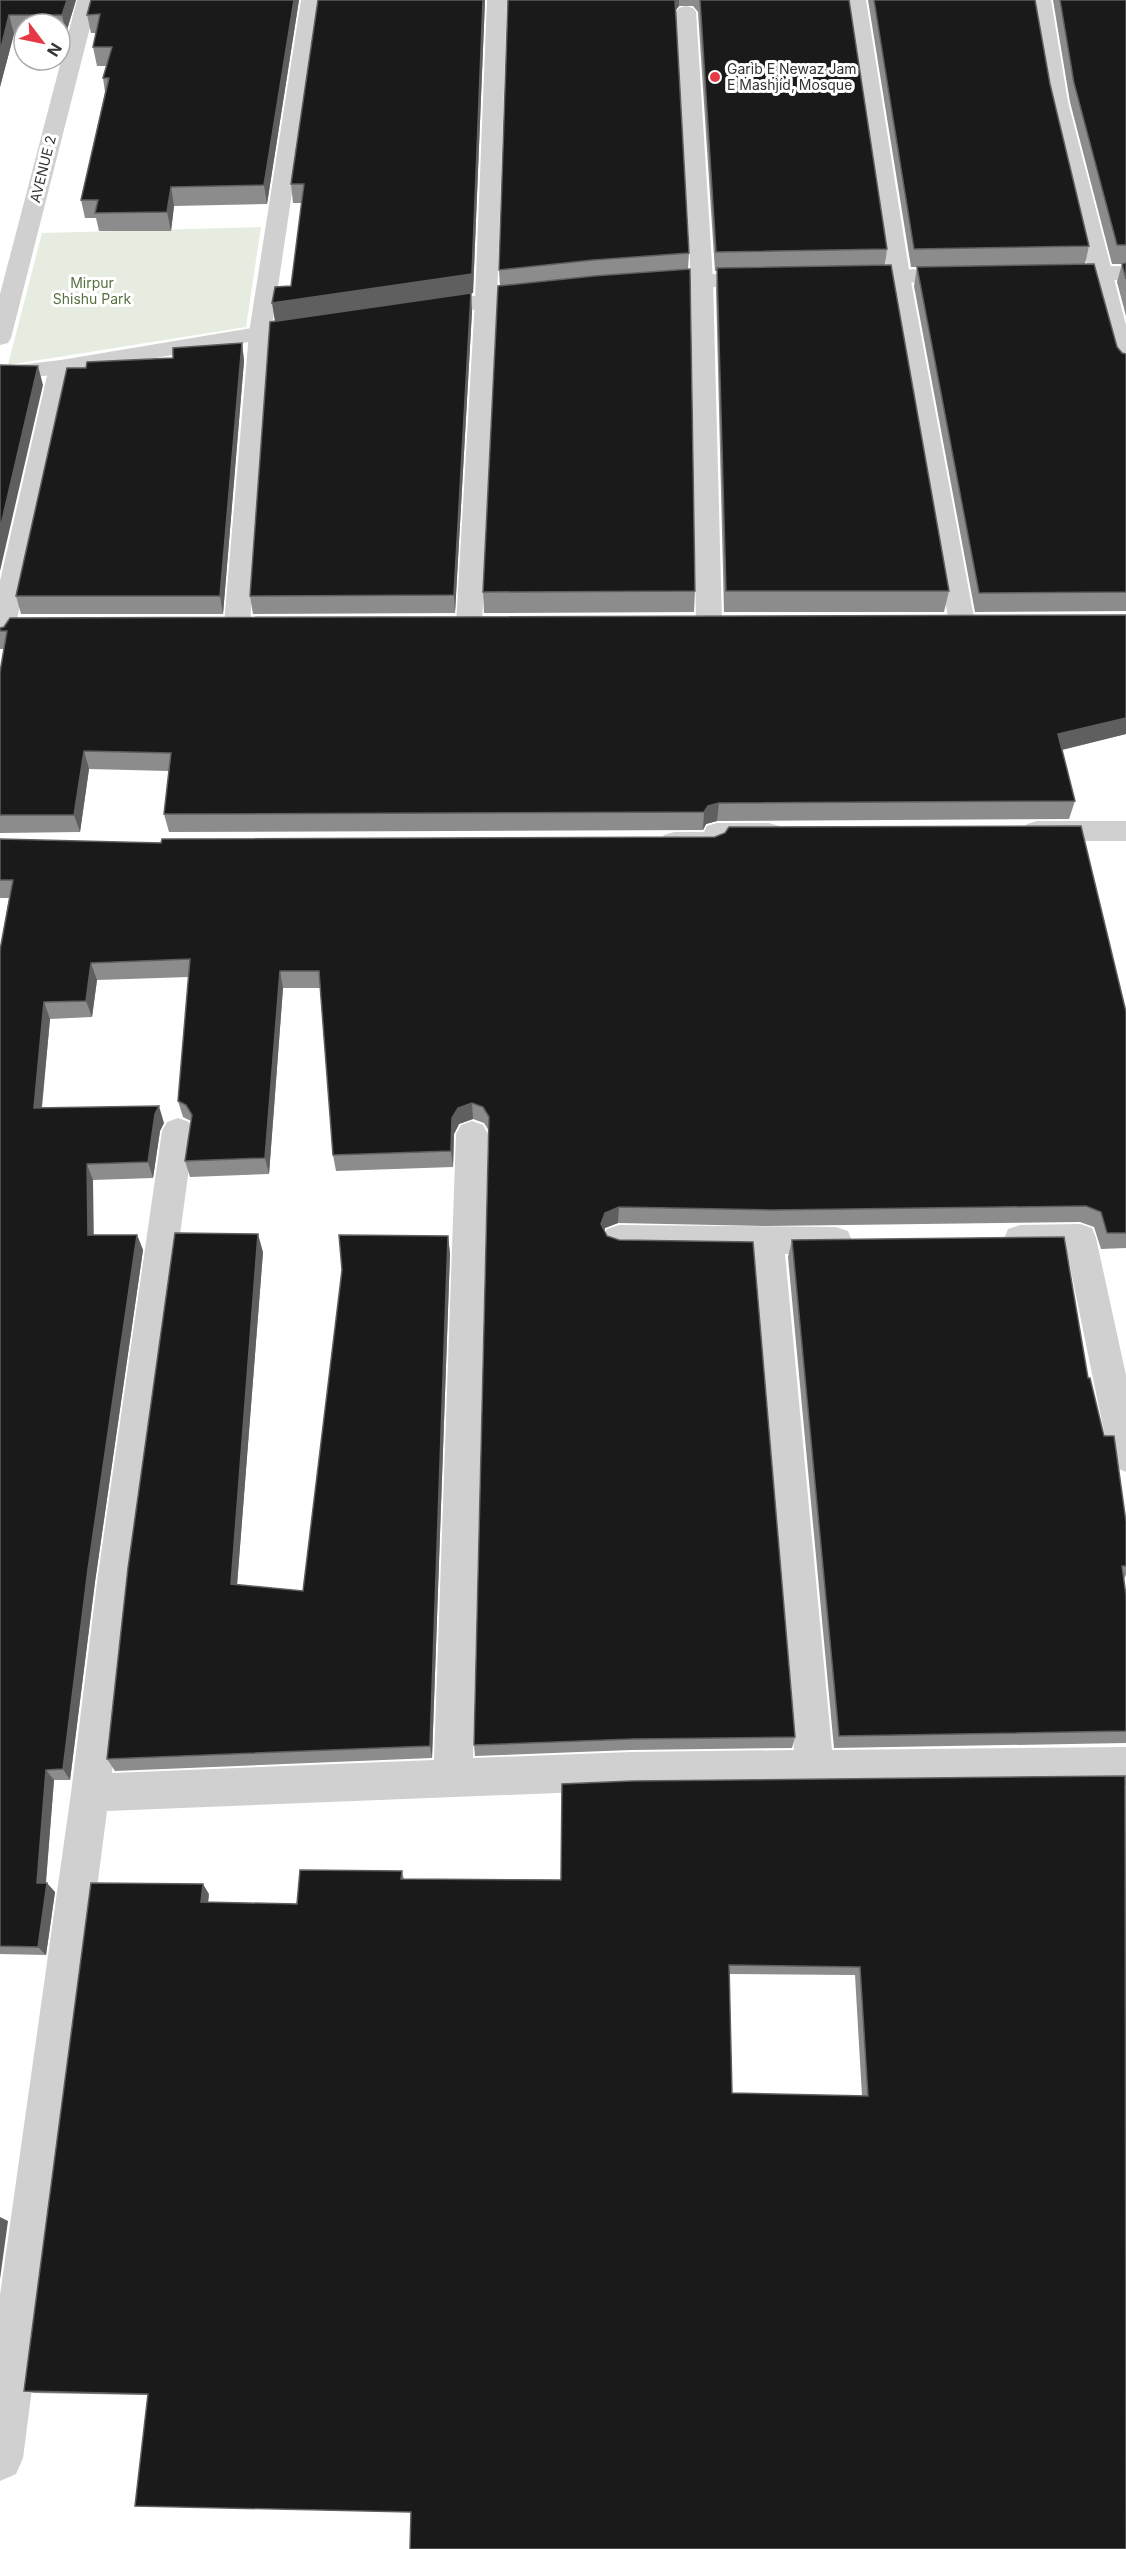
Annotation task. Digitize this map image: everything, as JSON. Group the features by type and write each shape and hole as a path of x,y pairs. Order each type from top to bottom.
{"street":[{"name":"AVENUE 2","path":"0,338 87,0"},
{"path":"237,624 260,333 311,0"},
{"path":"469,624 486,300 497,0"},
{"path":"856,0 899,276 962,623"},
{"path":"1041,0 1058,102 1100,273 1126,365"},
{"path":"686,12 702,280 709,623"},
{"path":"1029,274 1126,273"},
{"path":"830,278 982,275"},
{"path":"626,286 702,280 783,279"},
{"path":"407,312 558,292"},
{"path":"0,374 61,367 328,323"},
{"path":"10,629 5,590 61,367"},
{"path":"1009,832 1126,831"},
{"path":"654,842 713,842 717,833 799,833"},
{"path":"0,2458 90,1793 115,1582 178,1131"},
{"path":"453,1778 472,1134"},
{"path":"988,1239 1080,1238 1126,1456"},
{"path":"619,1239 768,1242 860,1240"},
{"path":"768,1242 815,1769"},
{"path":"90,1793 631,1771 1126,1766"}],"green space":[{"name":"Mirpur Shishu Park","path":"261,227 246,327 8,365 42,233"}],"building":[{"path":"0,0 67,0 63,12 12,12 12,15 9,15 0,52"},
{"path":"91,0 294,0 264,185 171,187 167,212 95,213 98,200 81,200 109,78 103,78 112,47 93,47 100,14 87,15"},
{"path":"318,0 483,0 472,274 272,303 275,287 291,286 304,184 291,184"},
{"path":"508,0 675,0 689,253 499,270"},
{"path":"700,0 849,0 887,249 716,252"},
{"path":"874,0 1035,0 1050,84 1089,246 914,249"},
{"path":"1060,0 1126,0 1126,245 1117,245 1074,83"},
{"path":"1126,263 1126,279 1122,264"},
{"path":"1094,264 1117,347 1126,354 1126,592 979,593 917,267"},
{"path":"891,265 949,591 726,591 717,268"},
{"path":"690,269 695,591 483,592 498,286"},
{"path":"471,293 454,595 250,596 270,322"},
{"path":"242,343 220,596 16,596 67,368 86,368 87,362 173,358 173,348"},
{"path":"0,365 38,366 0,529"},
{"path":"1126,615 1126,718 1058,734 1075,801 719,803 708,806 704,812 164,814 171,753 84,751 74,815 0,815 0,672 7,631 0,631 0,628 4,627 10,618"},
{"path":"1081,826 1126,1012 1126,1233 1107,1233 1101,1212 1086,1206 771,1210 619,1207 605,1213 601,1224 607,1236 619,1240 753,1242 795,1737 632,1739 474,1745 489,1117 483,1107 472,1103 458,1108 452,1118 451,1151 333,1155 319,971 280,971 265,1158 185,1161 192,1115 186,1105 178,1101 190,959 91,963 86,1001 44,1002 34,1108 159,1106 155,1114 148,1162 87,1164 88,1235 137,1235 88,1569 63,1769 46,1770 37,1883 47,1883 38,1947 0,1946 0,950 13,880 0,880 0,839 161,843 162,839 715,837 725,833 729,827"},
{"path":"175,1233 258,1234 231,1584 303,1591 342,1270 339,1235 448,1236 430,1746 107,1759 128,1568"},
{"path":"1064,1237 1088,1378 1090,1378 1104,1436 1114,1436 1126,1522 1126,1566 1122,1566 1126,1596 1126,1731 839,1736 792,1240"},
{"path":"1125,1776 1126,2549 410,2549 411,2512 135,2506 148,2394 24,2391 91,1883 203,1884 201,1902 297,1904 300,1870 402,1871 401,1879 561,1880 562,1784 632,1781","holes":["729,1965 860,1967 868,2096 732,2093"]}],"place":[{"name":"Garib E Newaz Jam E Mashjid, Mosque","path":"715,77"}]}
